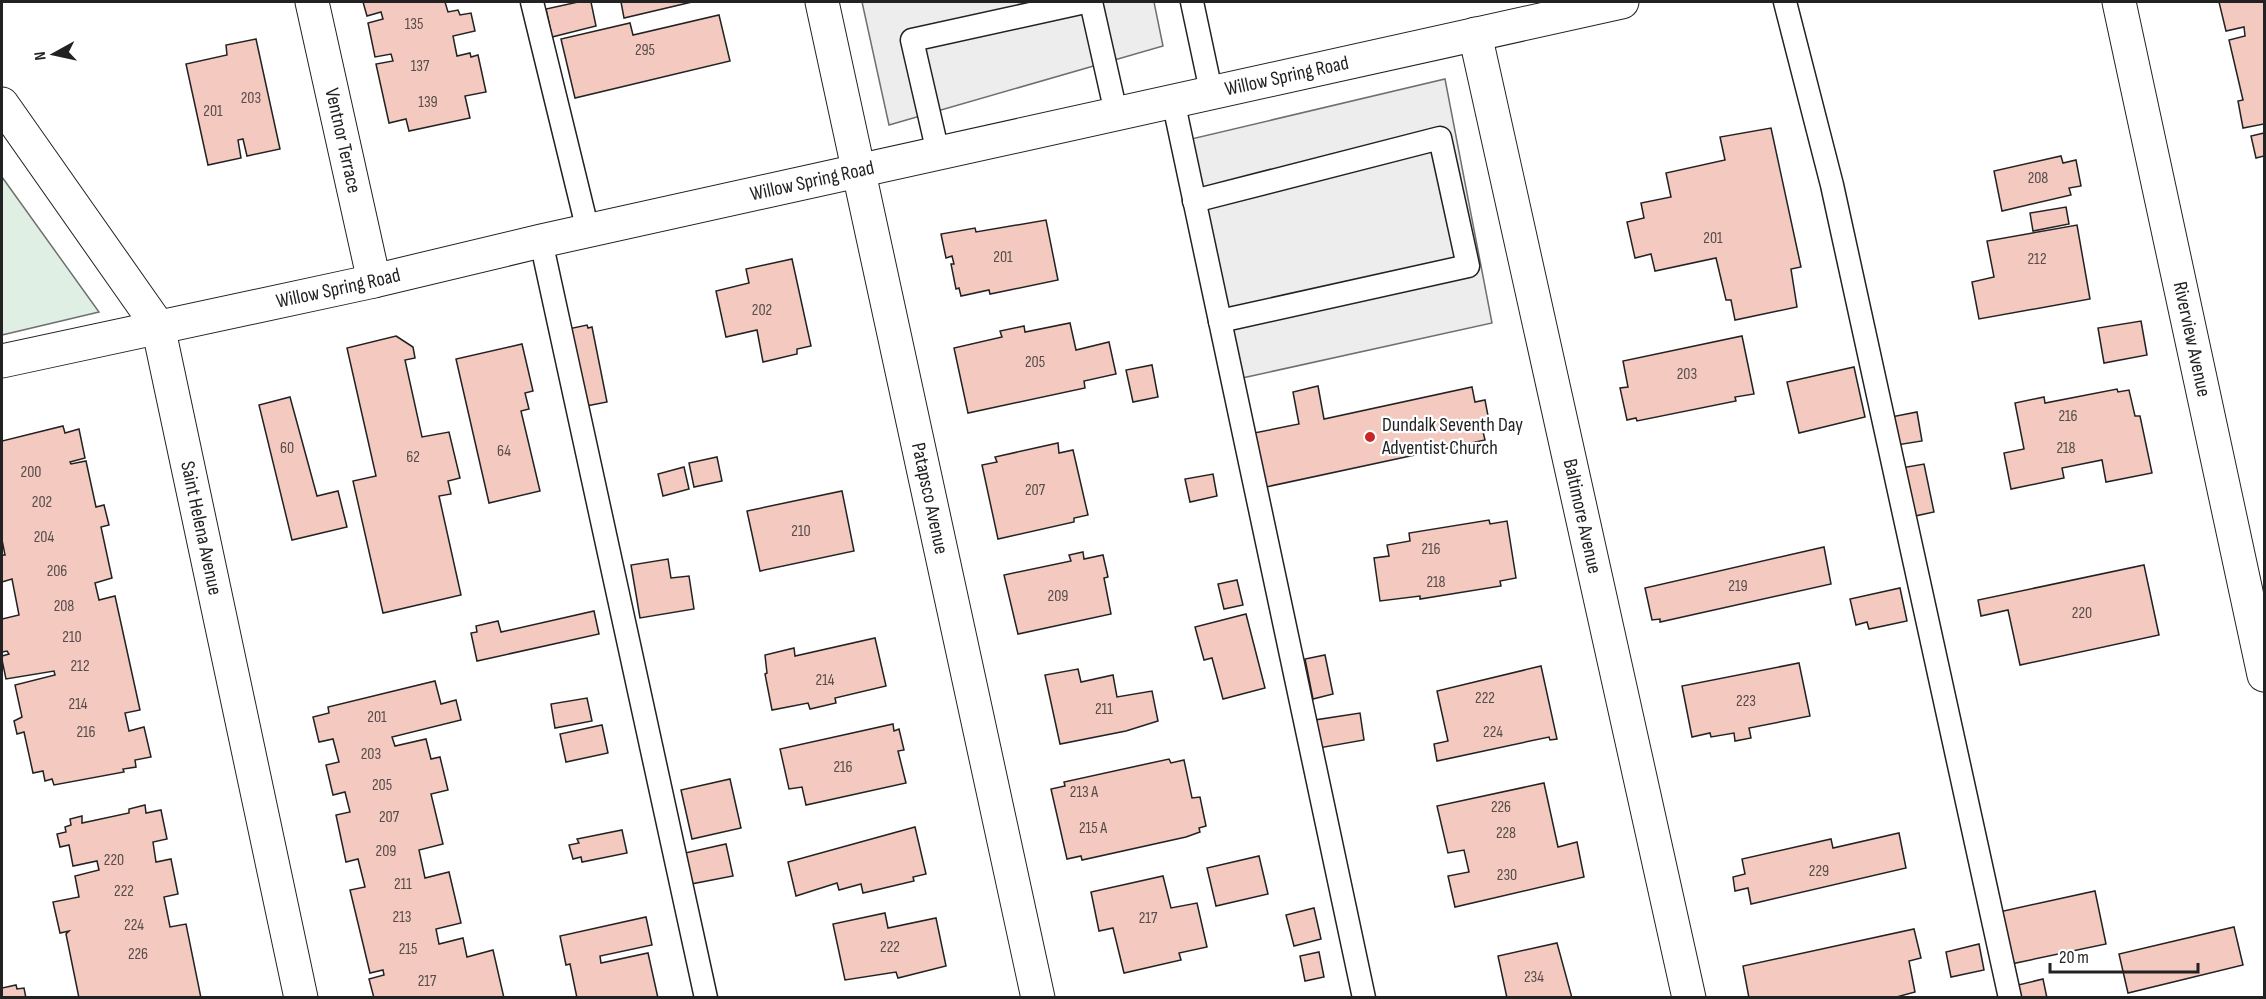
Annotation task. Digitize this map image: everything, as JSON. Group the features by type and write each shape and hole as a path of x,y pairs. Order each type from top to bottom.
{"street":[{"name":"Ventnor Terrace","path":"312,2 374,281"},
{"name":"Patapsco Avenue","path":"822,2 1038,998"},
{"name":"Willow Spring Road","path":"2,361 374,281 541,241 1475,34 1553,9 1622,2"},
{"name":"Riverview Avenue","path":"2119,2 2265,675"},
{"name":"Baltimore Avenue","path":"1475,34 1689,998"},
{"name":"Saint Helena Avenue","path":"2,104 158,326 301,998"}],"lane":[{"path":"532,2 588,231"},
{"path":"938,153 912,40 1085,2"},
{"path":"1090,2 1116,113"},
{"path":"1192,2 1211,91"},
{"path":"1785,2 1832,185 2010,998"},
{"path":"1173,100 1364,998"},
{"path":"1194,201 1440,138 1468,266 1220,321"},
{"path":"541,241 706,998"}],"green space":[{"path":"2,177 99,312 2,335"}],"shaded area":[{"path":"862,2 1154,2 1163,46 889,125"},
{"path":"1445,79 1492,323 1233,380 1187,140"}],"building":[{"path":"363,2 445,2 448,12 458,10 460,15 471,13 475,31 453,36 457,56 470,53 471,57 478,55 486,92 465,96 470,118 409,131 406,119 389,123 376,64 393,61 391,54 375,57 368,23 383,19 381,12 367,16"},
{"path":"578,2 591,2 596,26 552,37 546,9"},
{"path":"621,2 692,2 624,18"},
{"path":"2219,2 2264,2 2264,124 2243,128 2238,101 2243,100 2229,40 2245,36 2244,27 2226,31"},
{"path":"719,15 730,61 575,98 561,39 630,23 633,35"},
{"path":"256,39 280,149 247,156 243,139 238,140 241,158 208,165 186,64 227,55 226,45"},
{"path":"1771,128 1801,267 1791,269 1797,307 1735,320 1731,300 1726,300 1716,258 1655,271 1651,254 1635,258 1627,222 1644,218 1641,203 1671,197 1666,173 1725,160 1720,137"},
{"path":"2264,133 2264,156 2256,158 2251,136"},
{"path":"2061,156 2063,163 2076,160 2081,186 2069,188 2071,195 2002,211 1994,171"},
{"path":"2066,207 2069,224 2033,231 2030,213"},
{"path":"1046,220 1058,280 990,294 989,290 961,296 959,288 956,289 951,264 954,264 952,256 946,258 941,234 975,228 976,232"},
{"path":"2077,225 2090,299 1979,319 1972,282 1994,277 1987,241"},
{"path":"792,259 811,346 797,349 797,354 763,362 757,330 726,337 716,291 749,283 746,269"},
{"path":"2141,321 2147,355 2104,363 2098,328"},
{"path":"1070,323 1076,350 1109,342 1116,374 1084,381 1085,388 968,413 954,348 1002,337 1000,331 1024,326 1025,332"},
{"path":"587,325 588,328 592,327 607,402 581,407 568,329"},
{"path":"396,336 413,347 415,358 405,360 422,437 449,432 460,478 448,481 451,494 439,496 461,595 383,613 353,481 376,476 347,348"},
{"path":"1742,336 1754,394 1735,397 1736,401 1637,421 1636,418 1627,420 1620,388 1628,387 1623,361"},
{"path":"522,344 533,391 525,393 529,409 521,411 540,491 489,503 456,359"},
{"path":"1152,365 1158,397 1133,402 1126,370"},
{"path":"1854,367 1865,417 1799,433 1787,382"},
{"name":"Dundalk Seventh Day Adventist Church","path":"1318,386 1324,419 1472,387 1475,402 1485,400 1489,421 1481,423 1485,440 1266,487 1254,433 1299,424 1293,392"},
{"path":"2117,389 2118,392 2129,390 2135,416 2140,416 2152,473 2106,482 2102,460 2062,468 2064,478 2011,489 2004,453 2024,449 2015,403 2044,397 2045,403"},
{"path":"290,397 317,496 338,491 347,527 292,540 259,405"},
{"path":"1917,412 1922,441 1897,445 1891,417"},
{"path":"63,426 65,433 79,429 85,458 70,462 71,464 86,461 96,507 104,505 109,525 101,527 112,578 95,583 99,600 115,596 140,710 125,713 129,731 144,727 151,757 135,760 136,767 123,769 124,772 54,785 52,779 45,781 43,771 33,773 24,732 17,734 14,721 22,717 15,685 55,675 54,671 6,679 2,660 2,656 9,654 7,651 2,652 2,619 19,615 12,579 2,582 2,555 5,555 2,540 2,441"},
{"path":"1058,443 1059,453 1073,450 1088,515 1074,518 1074,522 998,539 982,465 997,462 995,457"},
{"path":"717,457 722,481 694,487 689,463"},
{"path":"1924,464 1934,512 1915,516 1901,468"},
{"path":"684,467 689,489 663,496 658,474"},
{"path":"1213,474 1217,496 1190,502 1185,479"},
{"path":"842,491 854,551 760,571 747,511"},
{"path":"1489,520 1490,524 1507,521 1516,578 1500,581 1501,586 1420,599 1420,596 1380,601 1374,558 1389,556 1387,545 1410,541 1409,533"},
{"path":"1824,547 1831,584 1660,622 1660,619 1652,620 1645,588"},
{"path":"1083,552 1084,559 1103,555 1108,577 1104,578 1111,614 1018,634 1004,575 1071,561 1069,555"},
{"path":"668,559 671,578 689,576 694,609 640,618 631,565"},
{"path":"2144,565 2159,635 2020,665 2008,610 1981,616 1978,600"},
{"path":"1237,580 1243,605 1224,609 1218,584"},
{"path":"1900,588 1907,621 1869,629 1867,622 1856,625 1850,599"},
{"path":"594,611 599,634 477,661 471,633 477,632 476,626 498,621 501,632"},
{"path":"1246,614 1265,688 1223,699 1212,658 1204,660 1195,627"},
{"path":"875,638 886,686 835,698 836,703 810,709 808,703 772,710 765,674 767,673 765,655 794,648 795,656"},
{"path":"1325,655 1333,694 1313,699 1305,659"},
{"path":"1799,663 1810,716 1749,728 1751,738 1735,741 1734,733 1711,737 1710,733 1692,737 1682,686"},
{"path":"1541,666 1557,739 1550,740 1549,737 1437,761 1434,744 1448,741 1437,691"},
{"path":"1078,669 1081,682 1113,675 1117,697 1152,691 1158,721 1126,731 1060,744 1045,675"},
{"path":"435,681 441,704 456,700 461,720 392,737 395,746 426,739 431,759 440,757 448,790 431,794 443,844 419,850 425,878 449,872 461,923 436,929 439,944 463,938 467,957 493,950 504,998 374,998 369,979 384,975 383,970 370,973 350,890 365,887 358,859 346,862 336,815 350,812 345,792 333,795 326,765 339,762 333,739 319,742 313,717 329,713 328,707"},
{"path":"587,698 592,721 555,728 551,704"},
{"path":"1360,713 1364,740 1319,748 1315,720"},
{"path":"893,724 894,731 899,729 904,750 898,751 906,783 806,805 802,787 789,789 780,749"},
{"path":"602,725 608,753 566,762 560,734"},
{"path":"1169,759 1171,763 1184,760 1192,798 1200,797 1206,826 1199,828 1200,832 1082,860 1081,856 1067,859 1051,789 1065,786 1064,782"},
{"path":"730,779 741,828 692,839 681,790"},
{"path":"1544,783 1558,847 1577,842 1584,877 1455,907 1448,876 1469,872 1464,850 1448,853 1437,806"},
{"path":"145,805 146,813 161,810 167,839 153,842 156,862 171,859 178,894 164,897 170,927 186,924 201,998 79,998 66,934 69,931 60,933 53,902 79,897 75,876 99,870 97,861 73,866 69,845 60,847 57,834 66,832 65,827 71,825 70,819 82,816 82,823 129,813 129,809"},
{"path":"915,827 926,874 913,877 914,881 863,893 861,884 839,890 837,883 796,896 788,862"},
{"path":"622,830 627,853 582,862 581,857 573,859 569,845 579,843 577,839"},
{"path":"1899,833 1906,868 1751,904 1748,888 1735,891 1733,877 1745,874 1742,859 1831,839 1833,848"},
{"path":"726,844 733,876 691,884 685,853"},
{"path":"1259,856 1268,894 1216,906 1207,868"},
{"path":"1163,876 1171,908 1197,903 1207,947 1179,953 1181,960 1124,973 1113,928 1099,931 1091,892"},
{"path":"2095,891 2106,944 2011,964 1999,912"},
{"path":"1314,908 1321,939 1294,946 1286,915"},
{"path":"885,913 888,928 936,918 946,966 898,978 896,972 845,980 833,924"},
{"path":"646,917 652,945 600,956 601,963 648,953 658,998 577,998 570,964 566,965 560,936"},
{"path":"2234,927 2243,965 2128,993 2119,954"},
{"path":"1914,929 1921,958 1909,961 1915,992 1893,998 1749,998 1743,966"},
{"path":"1557,943 1572,998 1507,998 1498,956"},
{"path":"1979,944 1984,970 1951,977 1946,952"},
{"path":"1319,952 1324,977 1305,981 1300,956"},
{"path":"2043,979 2047,998 2021,998 2018,985"},
{"path":"16,985 17,989 24,988 26,998 2,998 2,988"}],"place":[{"name":"Dundalk Seventh Day Adventist Church","path":"1370,437"}]}
